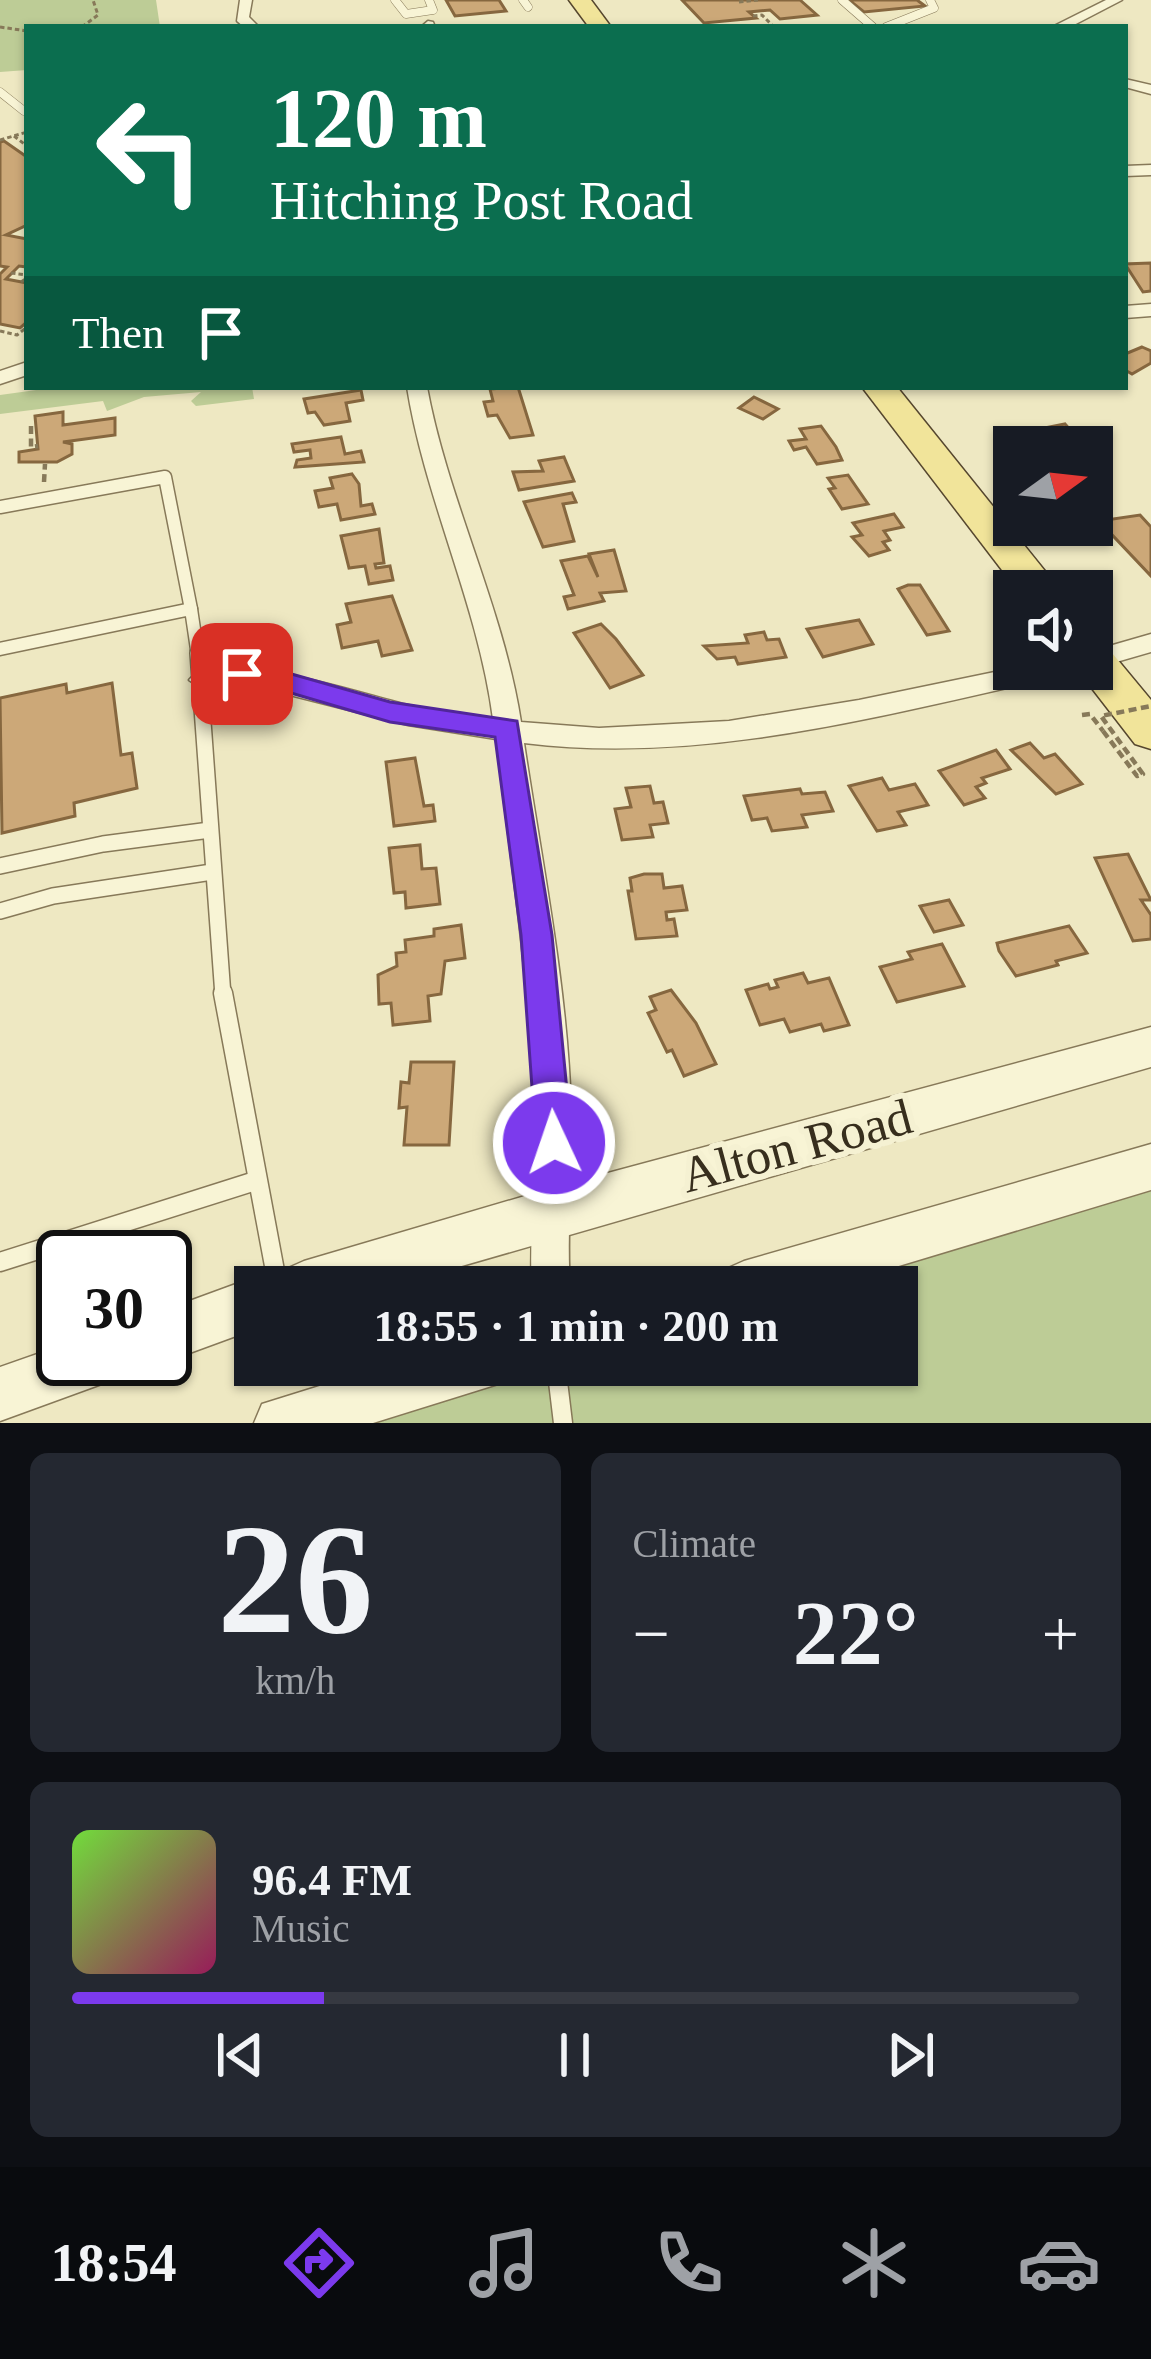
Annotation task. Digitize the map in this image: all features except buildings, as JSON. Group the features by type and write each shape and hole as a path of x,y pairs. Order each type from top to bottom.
{"main road":[{"path":"881,390 1023,570"},
{"path":"1113,685 1151,732"}],"street":[{"path":"1065,24 1116,0"},
{"path":"418,390 428,450 488,624 507,729 552,1087 550,1266"},
{"path":"1113,653 1151,643"},
{"path":"202,680 242,674 274,678 390,712 608,737 760,727 993,681"},
{"name":"Alton Road","path":"374,1266 1151,1047"},
{"path":"815,1266 1151,1167"},
{"path":"192,1326 234,1311"},
{"path":"0,1394 36,1381"},
{"path":"281,1423 407,1386"}],"lane":[{"path":"394,0 406,14 433,10 429,0"},
{"path":"842,0 870,24"},
{"path":"894,24 934,8 934,1"},
{"path":"0,92 24,111"},
{"path":"0,507 165,477 202,680 224,1008 273,1266"},
{"path":"0,650 191,609"},
{"path":"0,866 86,847 210,830"},
{"path":"0,911 53,896 212,872"},
{"path":"0,1262 255,1181"},
{"path":"560,1386 565,1419"}],"path":[{"path":"86,24 98,15 93,0"},
{"path":"739,2 758,0"},
{"path":"753,16 762,15 771,24"},
{"path":"0,140 24,133"},
{"path":"14,136 24,144"},
{"path":"10,273 24,278"},
{"path":"2,332 16,327"},
{"path":"31,426 31,447 38,446"},
{"path":"1082,716 1090,714 1137,776 1143,774 1100,716 1151,706"}],"green space":[{"path":"0,0 156,0 160,24 24,24 24,70 0,72"},
{"path":"36,390 252,390 254,399 196,406 191,401 201,392 144,397 107,411 103,401 0,414 0,395"},
{"path":"1151,1191 1151,1423 351,1423 479,1386 918,1386 918,1266 893,1266"}],"route":[{"path":"242,674 274,678 390,712 507,729 536,935 554,1143"}]}
